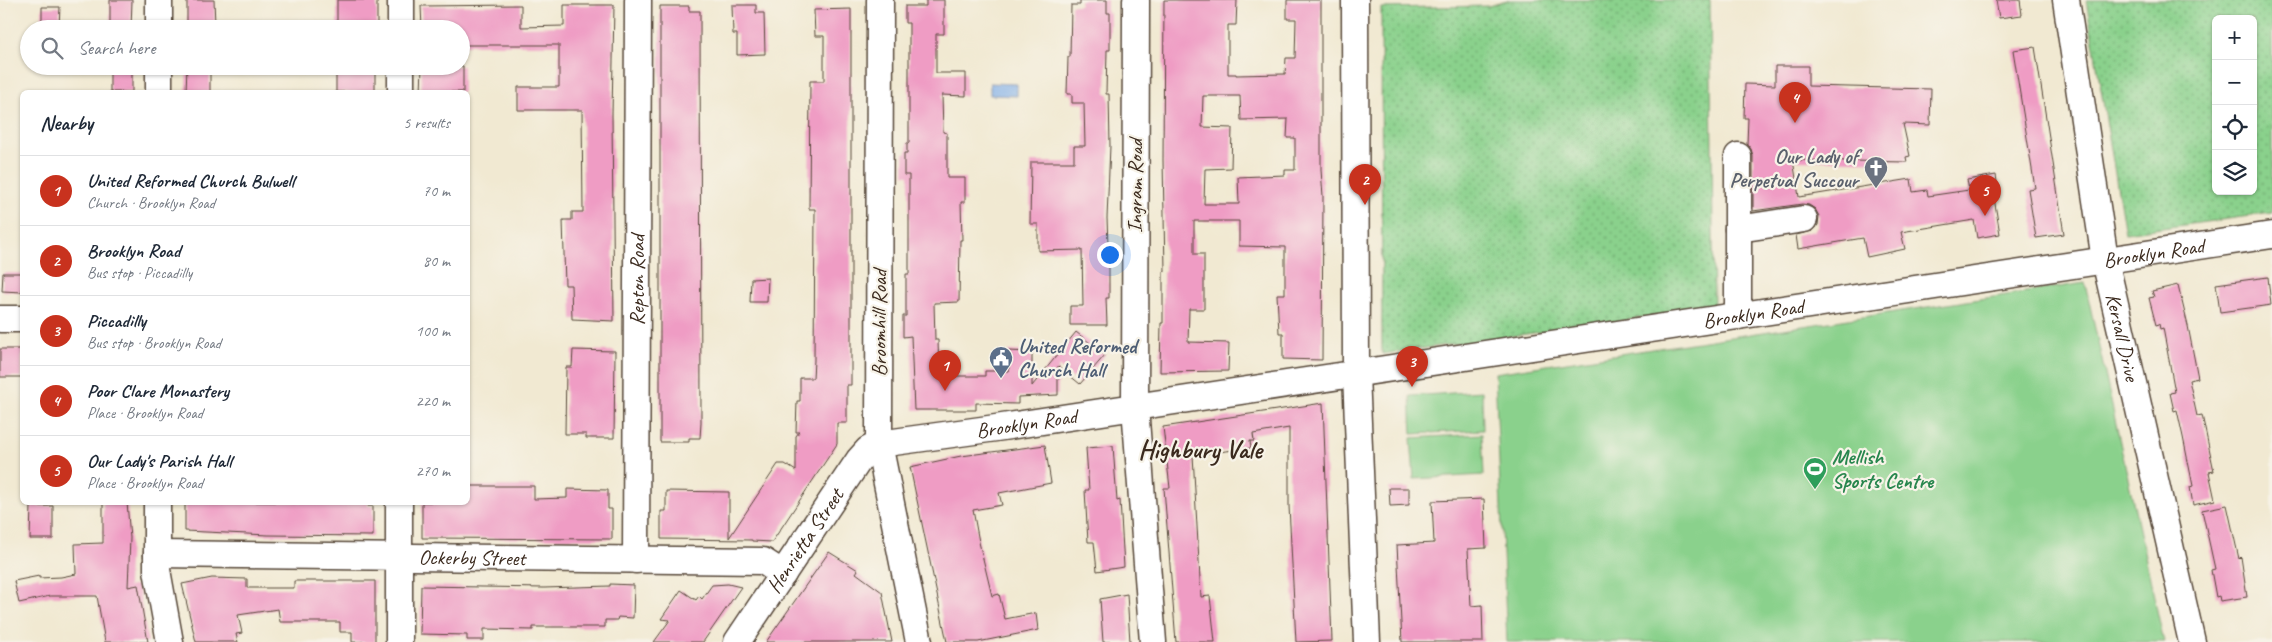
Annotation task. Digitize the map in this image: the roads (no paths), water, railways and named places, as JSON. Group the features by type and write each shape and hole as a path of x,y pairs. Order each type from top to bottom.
{"street":[{"path":"159,0 159,20"},
{"path":"401,0 401,20"},
{"name":"Repton Road","path":"636,560 638,0"},
{"name":"Broomhill Road","path":"880,0 879,444 919,642"},
{"name":"Ingram Road","path":"1136,0 1135,408 1153,642"},
{"path":"1355,0 1356,374 1367,642"},
{"name":"Kersall Drive","path":"2066,0 2105,260 2192,642"},
{"path":"159,75 159,90"},
{"path":"401,75 401,90"},
{"path":"1738,156 1738,316"},
{"path":"1738,229 1804,220"},
{"name":"Brooklyn Road","path":"879,444 1135,408 2272,235"},
{"path":"0,319 20,319"},
{"name":"Henrietta Street","path":"737,642 859,460 868,450 879,444"},
{"path":"157,505 157,570 170,642"},
{"path":"399,642 400,505"},
{"name":"Ockerby Street","path":"157,554 763,561 783,574"}],"water":[{"path":"990,83 1017,84 1017,96 990,95"}],"place":[{"name":"Poor Clare Monastery","path":"1795,123"},
{"name":"Our Lady of Perpetual Succour","path":"1876,189"},
{"name":"Brooklyn Road","path":"1365,205"},
{"name":"Our Lady's Parish Hall","path":"1985,216"},
{"name":"United Reformed Church Hall","path":"1001,379"},
{"name":"Piccadilly","path":"1412,387"},
{"name":"United Reformed Church Bulwell","path":"945,391"},
{"name":"Mellish Sports Centre","path":"1815,490"}],"district":[{"name":"Highbury Vale","path":"1200,449"}]}
